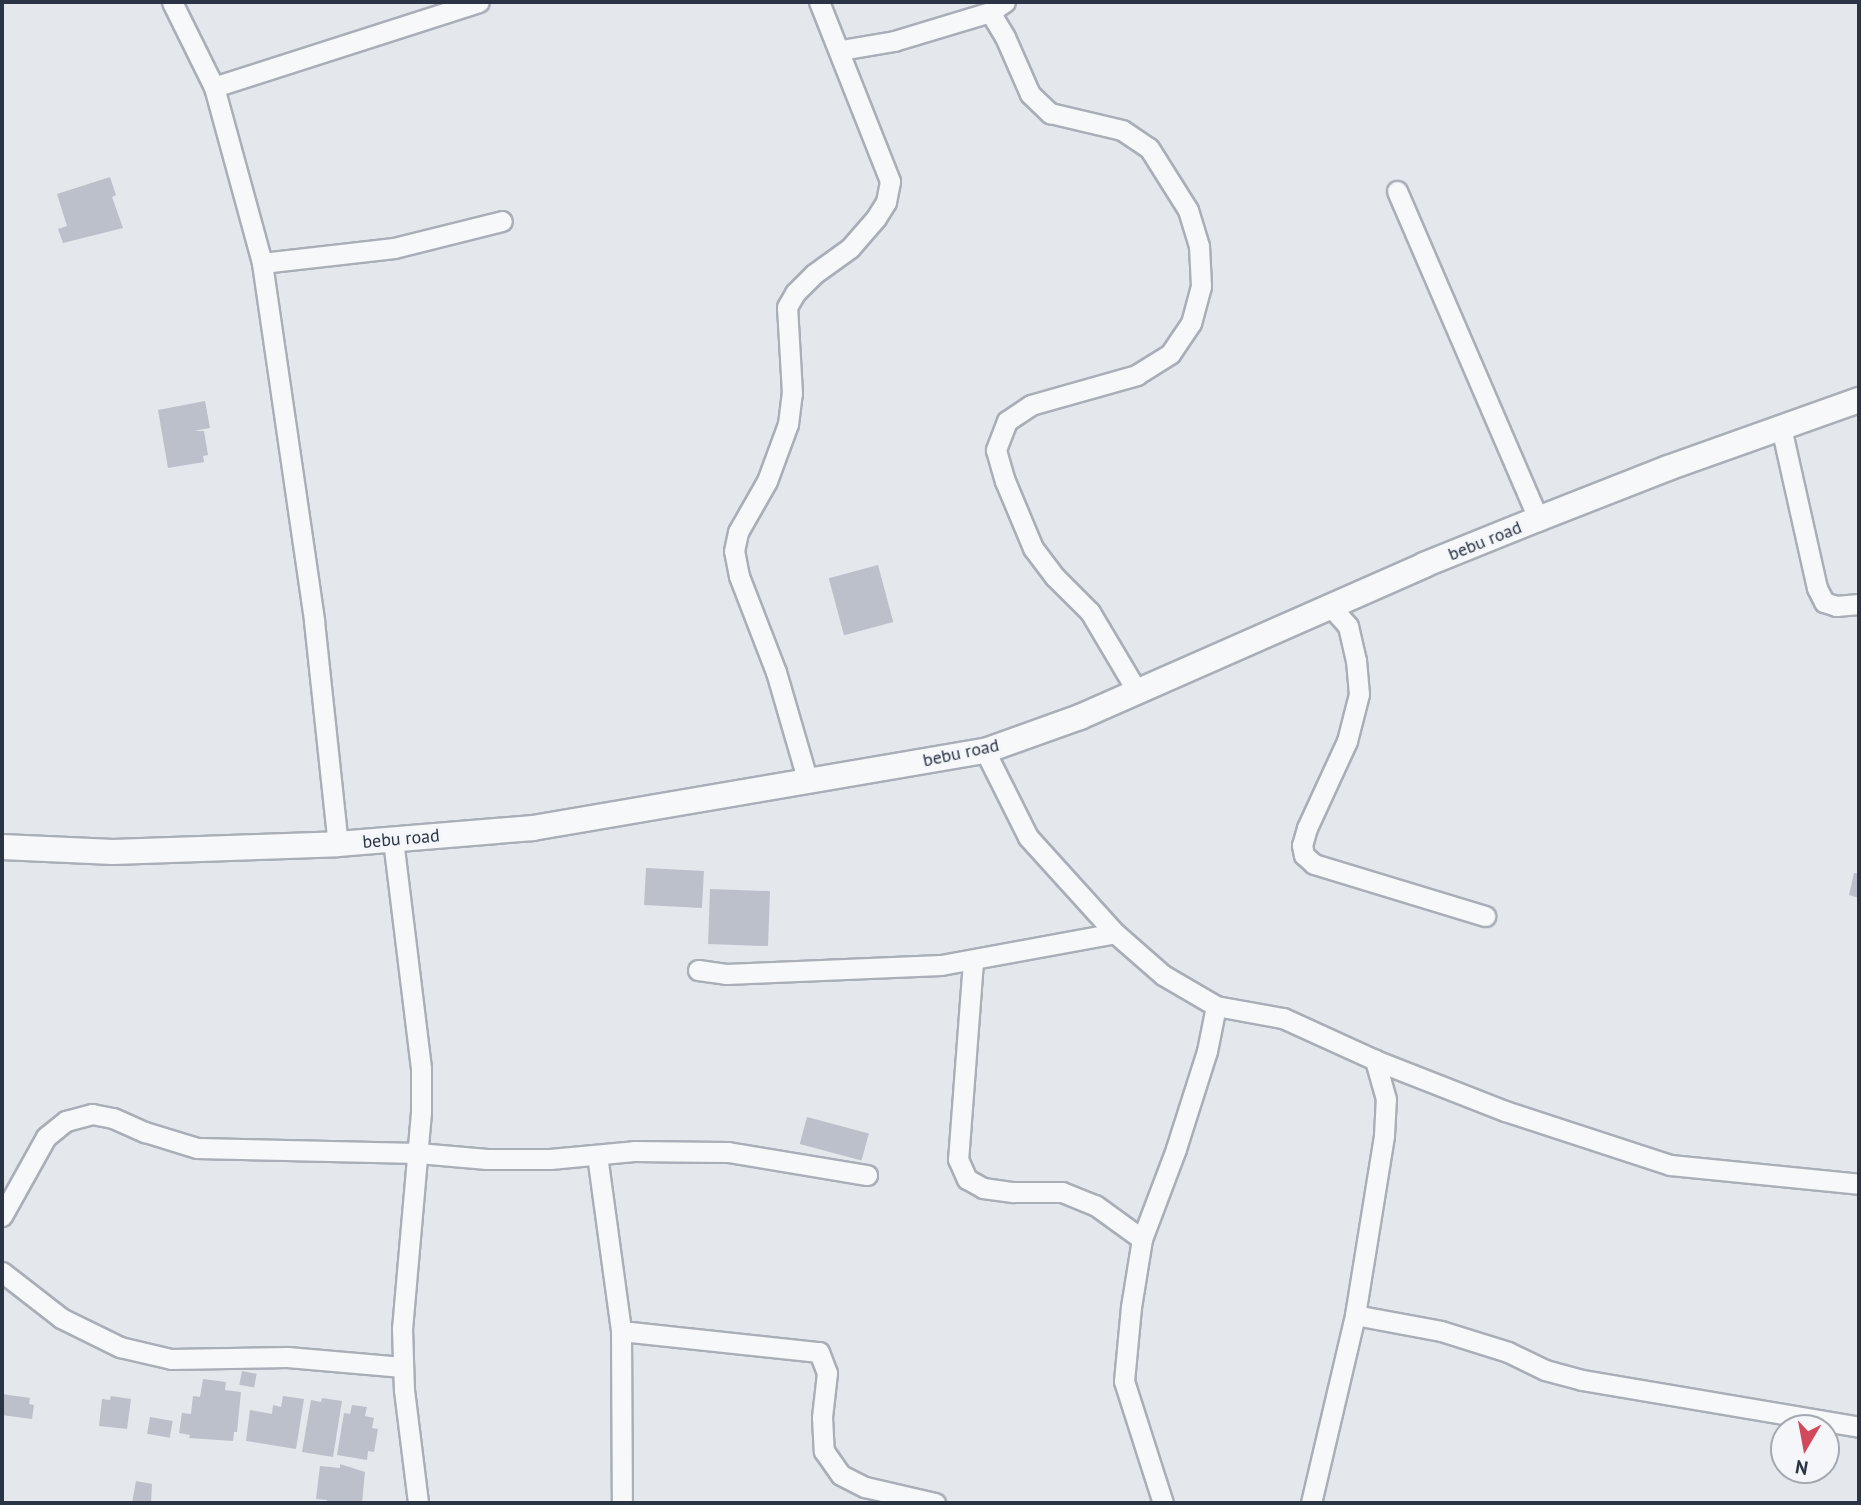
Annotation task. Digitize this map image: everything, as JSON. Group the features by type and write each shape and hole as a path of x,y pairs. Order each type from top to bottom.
{"street":[{"path":"172,2 214,87 262,263 314,621 338,844"},
{"path":"214,87 479,2"},
{"path":"808,782 776,672 739,576 734,551 738,532 767,481 788,424 792,393 788,307 795,293 814,274 850,248 886,202 890,181 841,50 819,2"},
{"path":"841,50 894,41 997,7 1005,37 1030,94 1050,113 1122,130 1149,148 1188,210 1199,246 1201,286 1191,323 1170,354 1137,375 1031,405 1007,421 996,450 1005,481 1033,548 1055,577 1090,612 1137,691"},
{"path":"1397,191 1538,519"},
{"path":"262,263 394,248 502,221"},
{"name":"bebu road","path":"2,847 113,852 338,844 533,828 985,751 1080,717 1538,519 1781,426 1859,400"},
{"path":"1781,426 1817,588 1824,601 1836,606 1859,604"},
{"path":"1331,607 1348,626 1356,660 1359,694 1347,740 1307,828 1302,845 1304,855 1314,864 1485,916"},
{"path":"985,751 1028,837 1115,933 1163,975 1216,1006 1283,1018 1375,1060 1505,1111 1670,1165 1859,1184"},
{"path":"393,840 421,1069 418,1153 402,1328 402,1367 418,1503"},
{"path":"698,970 726,974 941,965 1115,933"},
{"path":"973,961 958,1158 967,1179 983,1188 1013,1192 1062,1192 1096,1205 1142,1239"},
{"path":"1163,1503 1124,1381 1142,1239 1184,1125 1207,1051 1216,1006"},
{"path":"1311,1503 1355,1315 1384,1135 1386,1099 1375,1060"},
{"path":"2,1216 46,1138 66,1121 92,1114 113,1118 145,1132 197,1148 418,1153 487,1158 597,1156 634,1151 728,1152 867,1175"},
{"path":"597,1156 621,1331 622,1503"},
{"path":"2,1272 61,1318 120,1347 171,1359 288,1357 402,1367"},
{"path":"1355,1315 1441,1331 1507,1352 1545,1370 1583,1380 1859,1427"},
{"path":"621,1331 819,1352 827,1373 822,1417 824,1451 841,1475 865,1487 935,1503"}],"building":[{"path":"110,177 116,195 112,197 123,228 63,243 58,229 67,226 57,194"},
{"path":"205,401 210,428 194,431 204,431 208,455 203,456 204,462 168,468 158,410"},
{"path":"878,565 893,622 844,635 829,578"},
{"path":"646,868 704,871 702,908 644,905"},
{"path":"1854,873 1859,874 1859,898 1849,895"},
{"path":"710,889 770,891 768,946 708,944"},
{"path":"807,1117 869,1134 862,1161 800,1144"},
{"path":"242,1371 257,1374 254,1388 239,1385"},
{"path":"203,1379 226,1382 225,1390 241,1392 237,1432 234,1432 233,1441 189,1438 190,1435 179,1433 182,1413 191,1414 193,1396 200,1397"},
{"path":"2,1394 30,1398 29,1404 34,1405 32,1419 2,1415"},
{"path":"111,1396 131,1399 127,1429 99,1426 102,1399 110,1400"},
{"path":"283,1396 304,1399 296,1449 246,1441 250,1410 272,1414 273,1405 281,1407"},
{"path":"322,1398 342,1401 333,1457 302,1452 311,1400 321,1402"},
{"path":"352,1405 367,1407 365,1416 374,1418 372,1428 378,1429 374,1452 368,1451 367,1460 337,1455 344,1413 350,1414"},
{"path":"150,1417 173,1421 170,1438 147,1434"},
{"path":"340,1464 365,1472 362,1503 327,1503 327,1500 316,1499 320,1466 340,1468"},
{"path":"136,1481 152,1484 151,1503 132,1503"}]}
